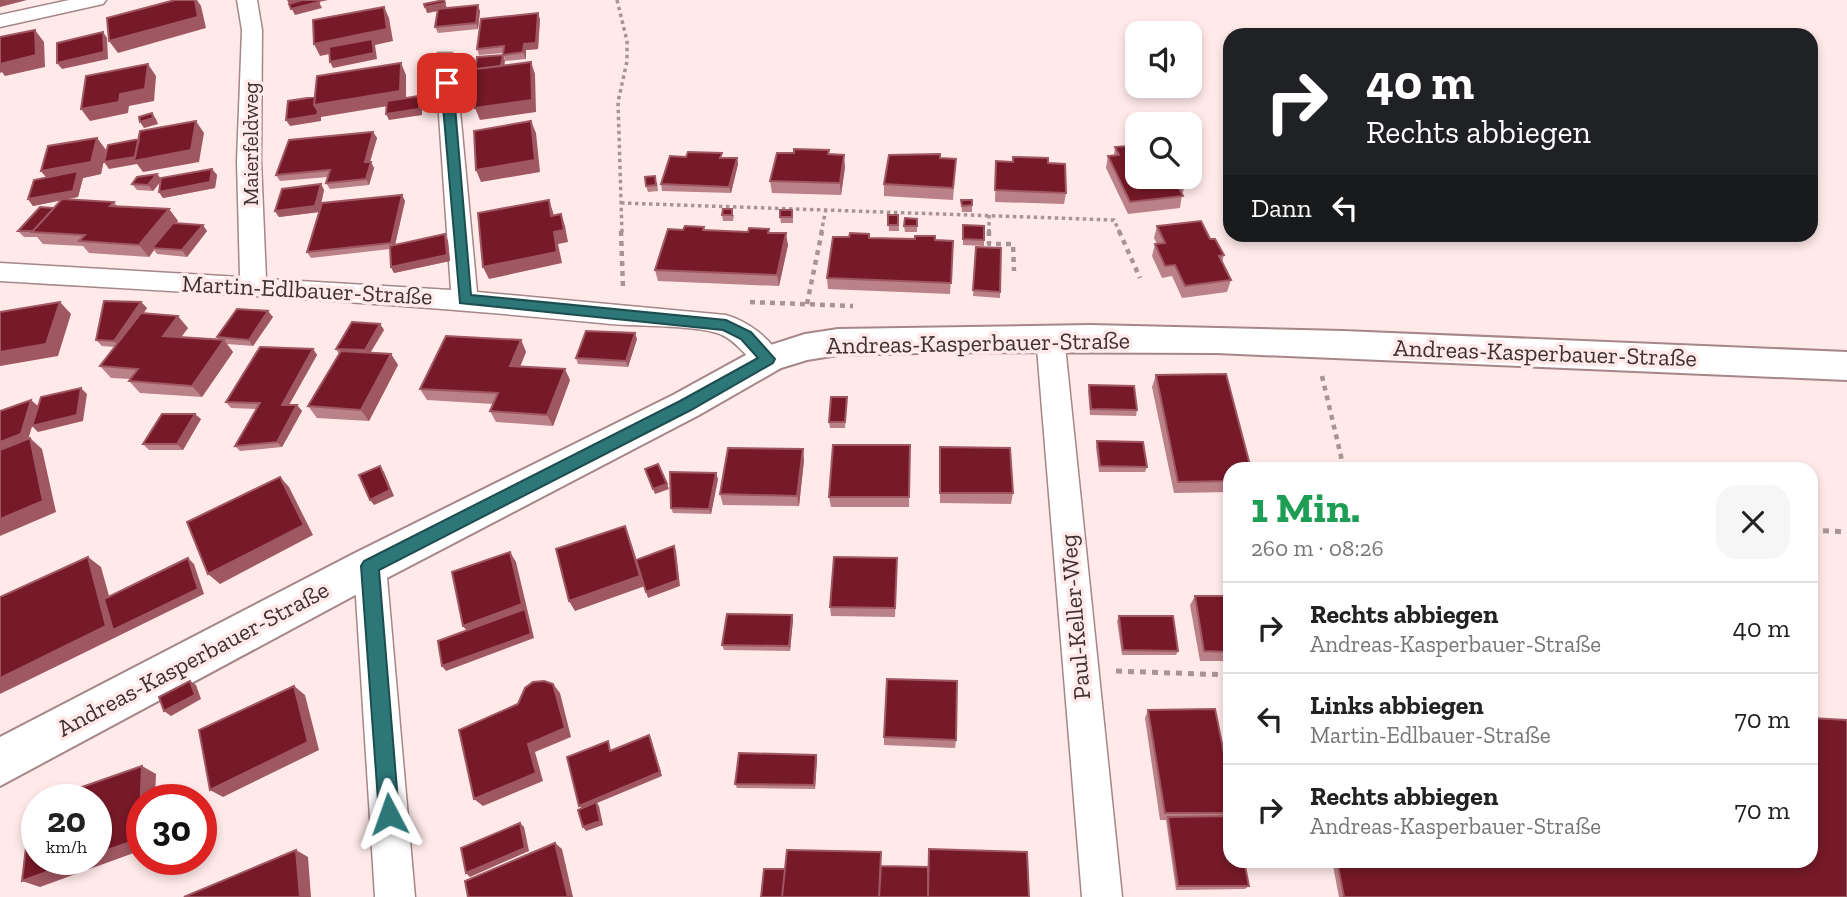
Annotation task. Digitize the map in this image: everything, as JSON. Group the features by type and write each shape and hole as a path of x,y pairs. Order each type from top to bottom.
{"street":[{"path":"0,21 96,0"},
{"name":"Maierfeldweg","path":"247,0 252,30 249,161 253,288"},
{"path":"445,57 465,300"},
{"name":"Martin-Edlbauer-Straße","path":"0,272 465,300 726,325 746,336 768,359"},
{"name":"Andreas-Kasperbauer-Straße","path":"0,761 370,566 686,405 768,359 805,347 838,342 1050,337 1519,351 1847,366"},
{"name":"Paul-Keller-Weg","path":"1050,337 1102,897"},
{"path":"370,566 395,897"}],"path":[{"path":"617,0 627,41 627,61 618,102 623,292"},
{"path":"621,203 1114,220 1140,278"},
{"path":"807,304 826,209"},
{"path":"989,215 989,244 1013,244 1014,271"},
{"path":"1322,375 1342,462"},
{"path":"1818,530 1847,532"},
{"path":"1080,670 1223,674"}],"building":[{"path":"175,0 195,0 198,17 109,41 107,18"},
{"path":"302,0 319,2 291,9 289,4"},
{"path":"444,0 445,3 425,7 424,4"},
{"path":"478,5 476,23 435,27 438,9"},
{"path":"384,7 387,29 314,44 313,20"},
{"path":"538,13 536,43 524,44 523,52 503,55 504,46 477,49 481,19"},
{"path":"35,30 36,55 0,64 0,37"},
{"path":"103,32 104,52 57,63 57,43"},
{"path":"372,39 374,53 330,62 329,47"},
{"path":"503,55 501,66 475,71 477,57"},
{"path":"531,62 532,100 475,108 476,69"},
{"path":"401,63 400,91 314,105 317,76"},
{"path":"148,64 145,89 120,94 119,102 81,109 86,76"},
{"path":"419,96 419,109 386,114 387,101"},
{"path":"315,97 317,115 286,120 288,101"},
{"path":"152,113 153,118 140,122 139,117"},
{"path":"196,121 191,150 134,161 140,131"},
{"path":"531,121 535,160 476,170 474,131"},
{"path":"373,132 365,162 371,162 366,179 326,183 330,170 276,175 289,140"},
{"path":"97,138 91,162 41,171 48,146"},
{"path":"139,139 135,157 104,162 108,145"},
{"path":"1125,146 1125,189 1180,189 1183,196 1130,202 1108,156 1119,155 1115,147"},
{"path":"794,149 829,150 828,154 844,155 840,183 770,181 777,153 794,153"},
{"path":"688,152 722,153 720,158 737,158 729,187 661,184 670,156 686,157"},
{"path":"940,154 940,158 956,159 953,188 884,184 889,155"},
{"path":"1013,157 1048,158 1048,163 1065,164 1066,193 995,190 996,161 1013,162"},
{"path":"212,169 210,182 159,192 161,178"},
{"path":"78,171 73,191 28,199 34,180"},
{"path":"157,174 148,185 132,184 137,177"},
{"path":"655,176 656,185 646,186 645,177"},
{"path":"321,184 315,206 275,211 282,189"},
{"path":"402,195 391,243 307,252 322,203"},
{"path":"62,199 114,202 110,206 169,209 139,245 79,241 85,235 32,232"},
{"path":"549,200 551,216 561,214 564,230 554,232 557,252 483,267 478,213"},
{"path":"961,200 972,200 972,205 962,206"},
{"path":"40,207 54,208 33,231 18,231"},
{"path":"723,209 732,209 732,215 722,215"},
{"path":"780,210 792,210 792,217 780,217"},
{"path":"888,215 898,215 898,225 888,225"},
{"path":"905,218 917,219 917,226 904,226"},
{"path":"1201,221 1210,239 1215,239 1224,255 1219,256 1231,280 1185,286 1175,265 1165,266 1155,244 1165,243 1157,226"},
{"path":"173,223 203,225 182,250 152,248"},
{"path":"963,225 984,226 984,240 963,239"},
{"path":"685,226 704,227 703,230 748,232 749,228 769,229 768,233 786,233 777,275 655,270 668,229 683,230"},
{"path":"850,233 869,234 869,238 915,239 915,236 935,236 935,240 953,241 951,283 827,278 833,237 849,237"},
{"path":"445,234 447,255 391,267 390,246"},
{"path":"976,247 1001,248 1000,292 973,290"},
{"path":"104,301 141,302 114,341 96,340"},
{"path":"60,302 46,344 0,352 0,312"},
{"path":"237,309 268,311 249,340 217,337"},
{"path":"141,313 178,316 163,336 224,340 192,386 129,381 138,369 100,366"},
{"path":"352,322 380,324 365,350 336,349"},
{"path":"586,331 635,333 626,361 576,358"},
{"path":"446,336 521,340 510,366 565,369 547,415 490,411 498,393 420,389"},
{"path":"260,347 313,349 282,405 297,405 277,442 235,446 260,403 226,402"},
{"path":"341,351 391,354 361,410 308,406"},
{"path":"1226,374 1249,462 1223,462 1223,481 1178,482 1156,375"},
{"path":"1089,385 1134,386 1137,410 1091,409"},
{"path":"81,388 77,415 32,426 41,397"},
{"path":"831,397 847,397 845,422 829,422"},
{"path":"31,400 21,434 0,442 0,411"},
{"path":"162,414 195,414 177,444 143,444"},
{"path":"30,438 43,501 0,519 0,450"},
{"path":"1097,441 1143,442 1147,467 1100,466"},
{"path":"833,445 910,445 909,497 829,497"},
{"path":"940,447 1010,448 1013,493 940,493"},
{"path":"728,448 803,449 797,496 720,494"},
{"path":"658,464 667,484 653,489 645,469"},
{"path":"380,466 390,490 370,500 359,475"},
{"path":"670,472 716,473 709,509 671,508"},
{"path":"280,477 304,525 208,574 187,522"},
{"path":"625,526 640,576 569,601 556,549"},
{"path":"674,546 678,580 646,592 636,560"},
{"path":"510,552 522,604 463,626 452,572"},
{"path":"88,557 106,626 0,678 0,597"},
{"path":"834,557 897,558 895,608 830,607"},
{"path":"188,558 198,589 113,630 104,599"},
{"path":"1195,596 1223,596 1223,652 1204,651"},
{"path":"525,609 531,634 442,666 438,641"},
{"path":"727,614 792,615 789,646 722,645"},
{"path":"1119,616 1173,616 1178,651 1123,650"},
{"path":"887,679 957,681 956,740 884,737"},
{"path":"190,681 195,695 164,711 159,697"},
{"path":"533,682 553,684 565,728 528,744 536,773 474,799 459,730 518,704 525,688"},
{"path":"294,686 308,742 217,787 217,784 209,784 199,730"},
{"path":"1215,709 1223,748 1223,813 1165,813 1148,710"},
{"path":"1818,718 1847,720 1847,897 1344,897 1338,868 1818,868"},
{"path":"649,735 660,772 579,806 567,757 608,741 610,751"},
{"path":"739,753 816,755 814,785 735,784"},
{"path":"142,766 141,784 126,784 126,844 112,848 112,784 91,784"},
{"path":"596,802 600,821 583,827 578,810"},
{"path":"1223,816 1223,868 1245,868 1249,886 1178,886 1168,817"},
{"path":"520,823 525,848 466,873 461,848"},
{"path":"555,843 568,897 468,897 465,881"},
{"path":"929,849 1027,852 1029,897 928,897"},
{"path":"296,850 300,897 184,897"},
{"path":"787,850 881,852 879,897 782,897"},
{"path":"881,866 928,867 928,897 879,897"},
{"path":"764,869 785,869 782,897 761,897"},
{"path":"23,875 38,875 22,881"}],"route":[{"path":"389,814 370,566 686,405 768,359 746,336 726,325 465,300 447,83"}]}
